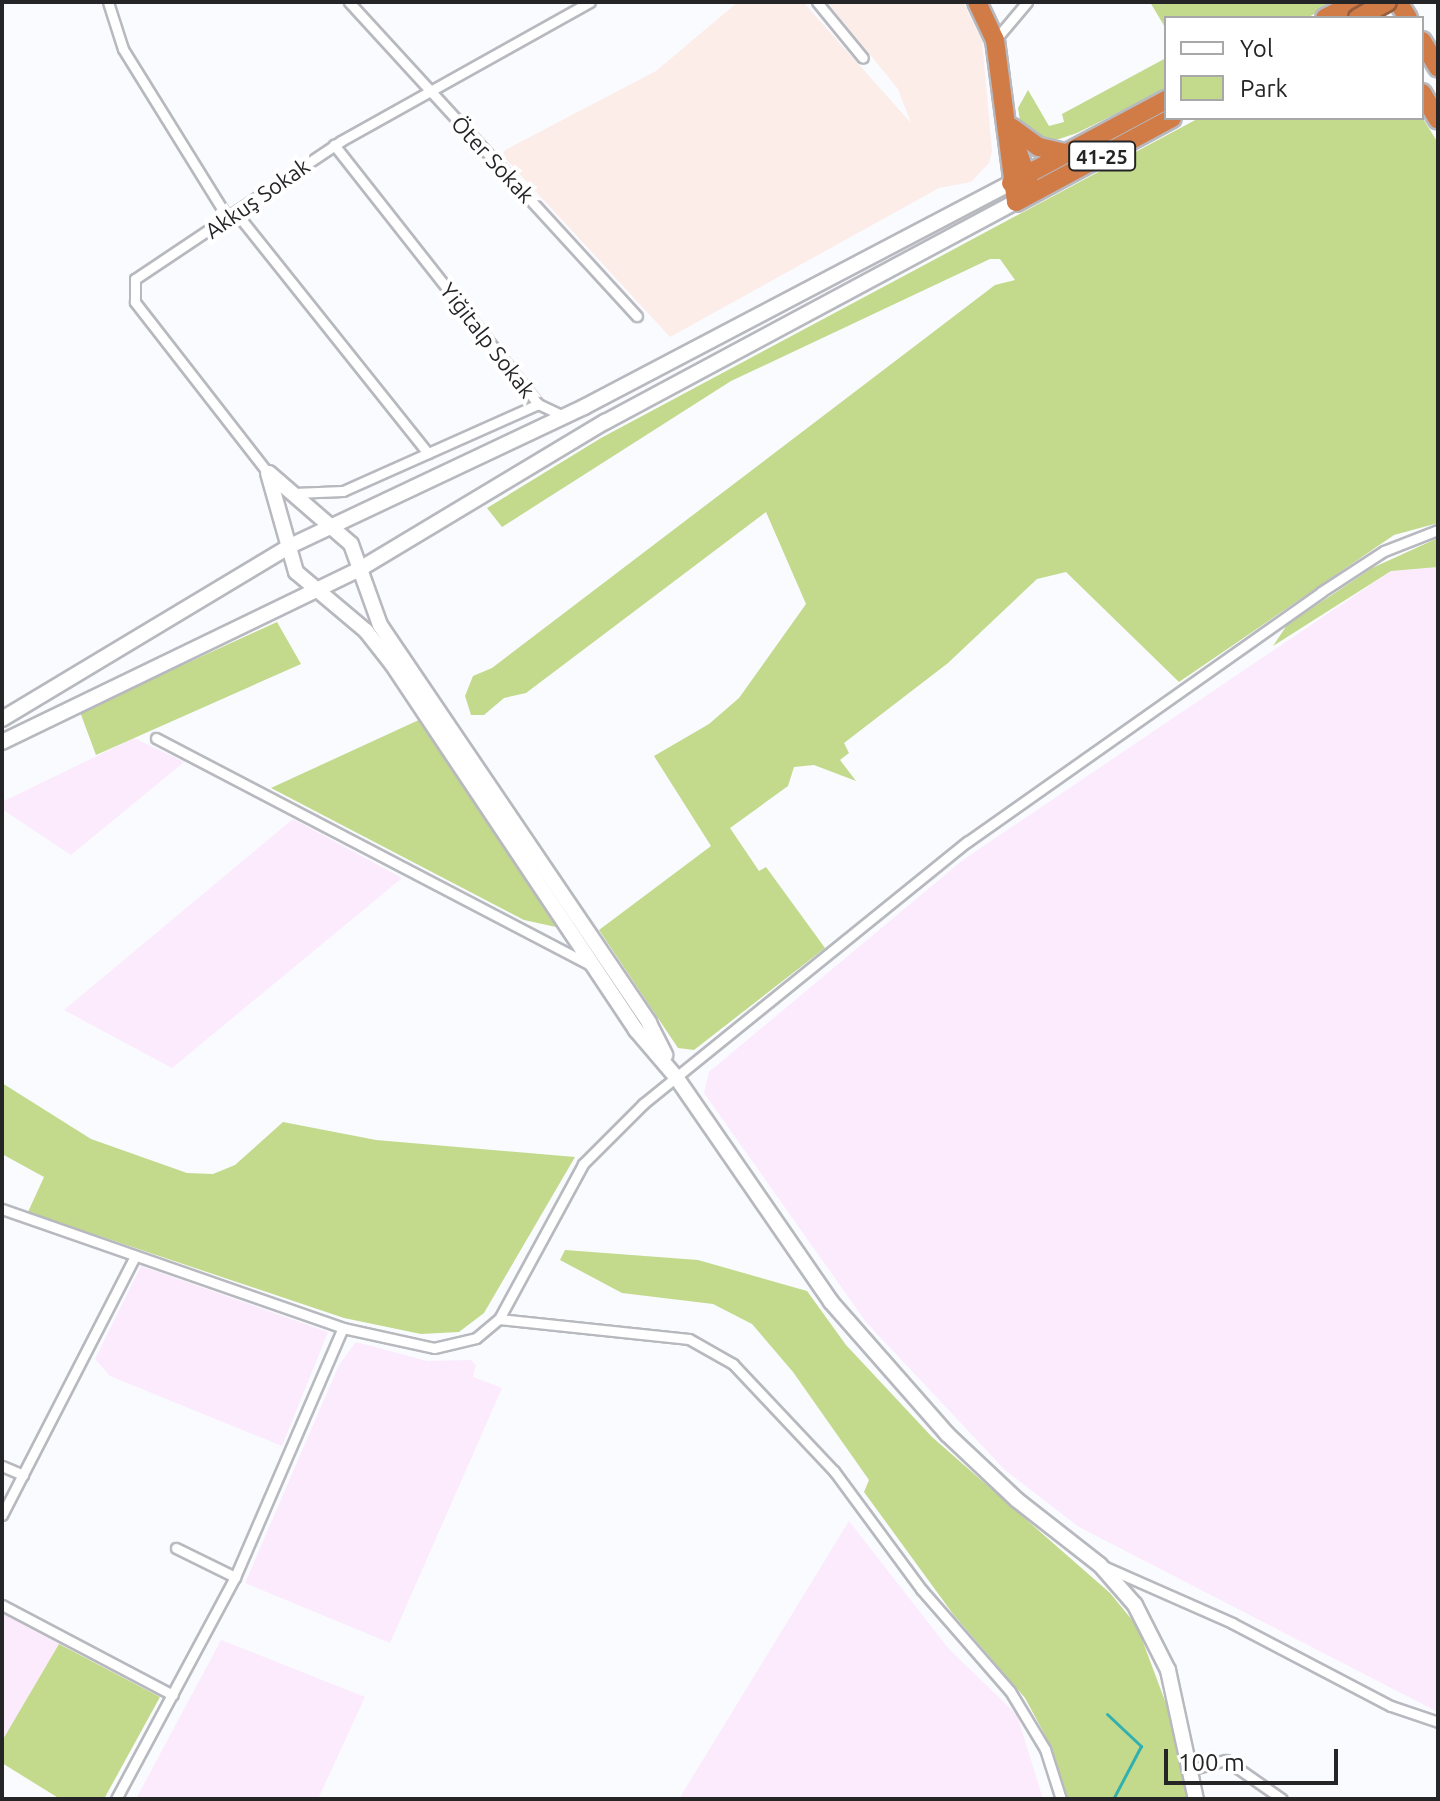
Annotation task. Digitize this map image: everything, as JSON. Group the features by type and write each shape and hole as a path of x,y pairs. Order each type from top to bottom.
{"highway":[{"path":"977,2 995,40 1006,122 1022,188"},
{"path":"1331,16 1387,2"},
{"path":"1424,44 1438,68"},
{"path":"1424,96 1438,120"},
{"name":"41-25","path":"1022,188 1069,154 1164,101"},
{"name":"41-25","path":"1022,188 1168,120"},
{"path":"1006,122 1039,147 1069,154"}],"main road":[{"name":"41-25","path":"331,525 564,416 1022,188"},
{"name":"41-25","path":"360,569 605,422 1022,188"},
{"path":"268,473 351,544 380,625 649,1023 676,1077"},
{"path":"268,473 296,572 366,631 392,664 594,966 676,1077 807,1269 883,1367 988,1474 1100,1565 1135,1605 1159,1647 1196,1799"},
{"path":"2,719 290,546 331,525"},
{"path":"2,742 360,569"}],"street":[{"path":"108,2 123,49 233,217 428,453"},
{"name":"Öter Sokak","path":"349,2 637,316"},
{"name":"Akkuş Sokak","path":"268,473 132,295 135,279 233,217 334,145 590,2"},
{"path":"817,2 863,58"},
{"path":"995,40 1027,2"},
{"name":"Yiğitalp Sokak","path":"294,493 343,491 538,404 334,145"},
{"path":"538,404 564,416"},
{"path":"2,1209 343,1328 434,1348 476,1338 499,1319 583,1164 606,1136 676,1077 967,842 1041,788 1384,551 1438,530"},
{"path":"156,738 594,966"},
{"path":"2,1515 135,1256"},
{"path":"499,1319 689,1339 733,1364 834,1471 921,1589 1010,1691 1045,1749 1061,1799"},
{"path":"116,1799 235,1577 343,1328"},
{"path":"2,1466 23,1475"},
{"path":"176,1548 235,1577"},
{"path":"1100,1565 1232,1623 1391,1706 1438,1722"},
{"path":"2,1605 173,1695"},
{"path":"1190,1770 1226,1760 1282,1799"}],"shaded area":[{"path":"738,2 803,2 911,123 898,89 827,2 963,2 982,41 992,151 989,163 971,182 939,188 670,337 503,156 505,150 656,71"},
{"path":"1438,567 1438,1712 1079,1527 1005,1470 866,1322 704,1093 709,1072 963,860 1391,571"},
{"path":"134,738 184,762 71,855 2,809 2,802"},
{"path":"293,819 402,878 172,1068 64,1010"},
{"path":"141,1266 328,1332 282,1446 110,1376 95,1359"},
{"path":"356,1342 427,1361 471,1360 476,1365 473,1377 502,1388 390,1643 245,1583 339,1365"},
{"path":"849,1521 948,1648 1017,1715 1043,1799 679,1799"},
{"path":"2,1613 59,1644 2,1741"},
{"path":"221,1640 365,1697 318,1799 136,1799"}],"green space":[{"path":"1150,2 1336,2 1311,16 1164,16 1164,26"},
{"path":"1164,59 1164,90 1077,133 1050,142 1038,139 1020,121 1018,108 1028,90 1049,126 1064,122 1062,114"},
{"path":"1195,120 1424,120 1438,143 1438,523 1394,535 1179,682 1066,572 1037,579 948,663 844,743 849,753 840,760 856,781 814,765 794,767 788,786 730,828 759,871 766,867 825,948 694,1050 678,1048 599,930 711,846 654,756 709,724 739,698 806,604 766,512 526,693 504,698 484,715 471,715 465,696 473,676 492,668 995,285 1015,280 1000,259 990,259 731,381 502,527 487,508 601,438"},
{"path":"1438,538 1438,567 1391,571 1273,646 1287,625 1372,568"},
{"path":"277,622 301,664 96,755 80,712"},
{"path":"421,719 557,924 556,927 524,920 271,788"},
{"path":"2,1083 91,1139 187,1173 213,1174 235,1165 283,1122 376,1140 575,1157 484,1313 459,1332 421,1334 344,1318 28,1212 44,1177 2,1154"},
{"path":"565,1250 698,1260 807,1291 846,1345 932,1437 1110,1593 1137,1626 1171,1717 1189,1799 1068,1799 1052,1748 1025,1698 953,1614 864,1492 869,1480 793,1372 752,1324 713,1304 622,1293 560,1260"},
{"path":"59,1644 160,1697 104,1799 60,1799 2,1763 2,1741"}],"waterway":[{"path":"1107,1714 1141,1746 1113,1799"}]}
